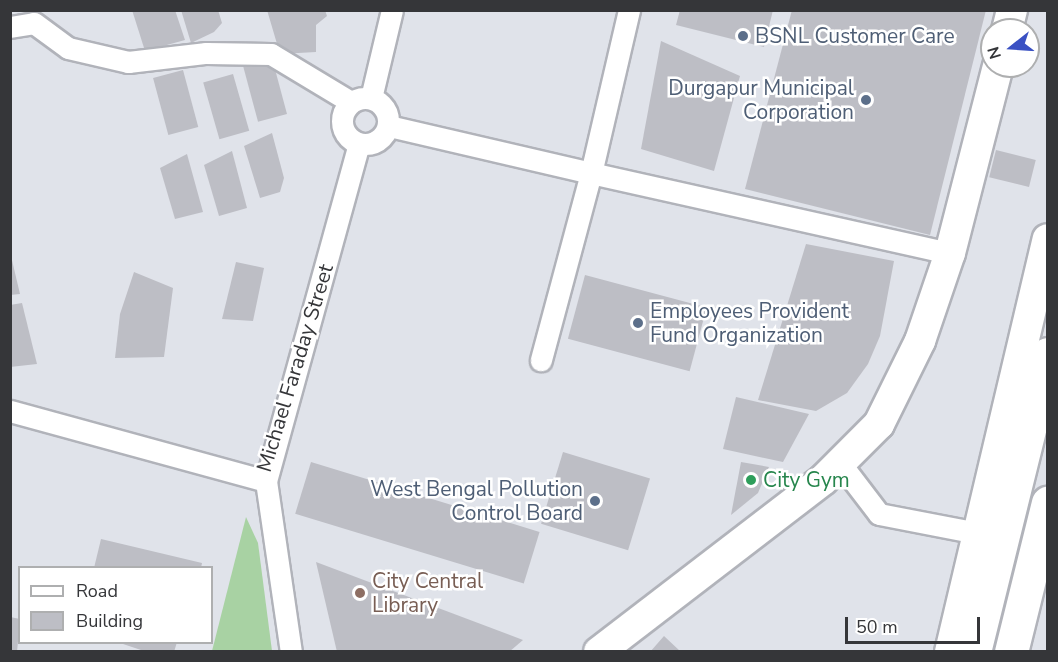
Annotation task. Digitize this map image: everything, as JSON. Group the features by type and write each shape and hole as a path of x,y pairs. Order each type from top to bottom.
{"highway":[{"path":"974,651 1047,354"},
{"path":"1011,651 1047,503"}],"street":[{"path":"10,27 34,17 68,48 128,62 206,53 271,54 361,100 387,110 389,126 378,142 359,144 351,140 342,126 345,109 361,100 392,10"},
{"path":"541,360 591,173 629,10"},
{"path":"598,651 840,463 879,424 920,341 950,253 995,78"},
{"path":"389,126 950,253"},
{"name":"Michael Faraday Street","path":"10,411 266,481 359,144"},
{"path":"950,651 1047,239"},
{"path":"840,463 879,514 978,533"},
{"path":"266,481 291,651"}],"green space":[{"path":"246,517 258,543 272,651 212,651"}],"building":[{"path":"132,10 175,10 185,40 145,51"},
{"path":"181,10 218,10 222,23 214,32 191,43"},
{"path":"267,10 325,10 327,16 316,25 316,52 280,54"},
{"name":"BSNL Customer Care","path":"680,10 773,10 764,47 676,25"},
{"name":"Durgapur Municipal Corporation","path":"792,10 986,10 984,18 980,18 980,34 930,235 745,189"},
{"path":"661,41 740,76 714,171 641,149"},
{"path":"272,58 287,114 258,122 243,66"},
{"path":"183,70 198,127 168,135 153,78"},
{"path":"233,74 249,131 219,139 203,83"},
{"path":"272,133 284,178 280,192 260,198 244,146"},
{"path":"996,150 1036,160 1029,187 989,177"},
{"path":"232,151 247,208 219,216 204,165"},
{"path":"187,154 203,212 175,219 160,168"},
{"path":"806,244 894,261 880,336 868,364 847,393 816,411 758,400"},
{"path":"11,256 20,294 10,295"},
{"path":"236,262 264,268 253,321 222,319"},
{"path":"134,272 173,288 164,357 115,358 120,314"},
{"name":"Employees Provident Fund Organization","path":"585,275 707,308 690,371 568,339"},
{"path":"22,303 37,364 10,367 10,305"},
{"path":"736,397 809,414 783,462 723,449"},
{"name":"West Bengal Pollution Control Board","path":"563,452 650,479 628,550 541,524"},
{"path":"311,462 540,532 524,584 295,514"},
{"name":"City Gym","path":"741,462 769,467 758,493 731,515"},
{"path":"101,539 202,563 201,566 94,566"},
{"name":"City Central Library","path":"316,562 523,640 509,652 337,652"},
{"path":"10,617 18,619 18,641 17,652 10,652"},
{"path":"664,636 681,652 650,652"},
{"path":"123,644 176,644 174,652 147,652"}],"place":[{"name":"BSNL Customer Care","path":"743,36"},
{"name":"Durgapur Municipal Corporation","path":"866,100"},
{"name":"Employees Provident Fund Organization","path":"638,323"},
{"name":"City Gym","path":"751,480"},
{"name":"West Bengal Pollution Control Board","path":"595,501"},
{"name":"City Central Library","path":"360,593"}]}
